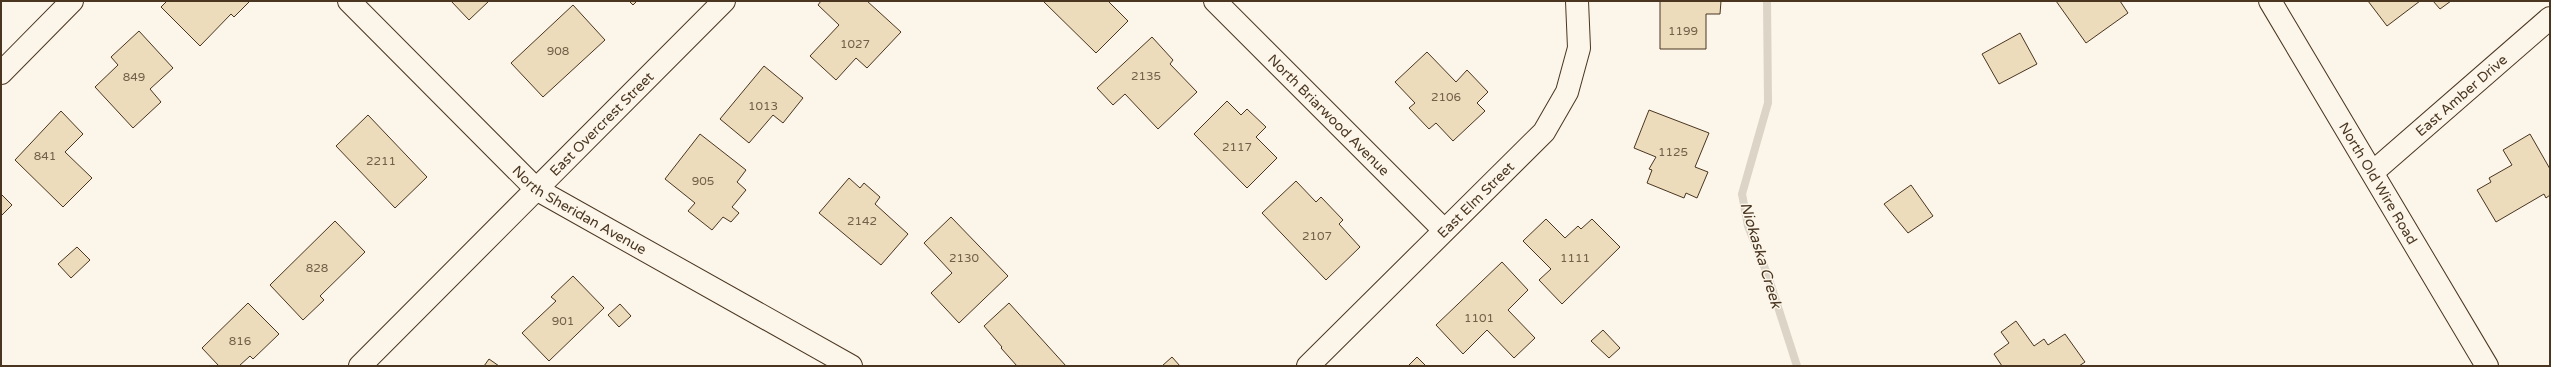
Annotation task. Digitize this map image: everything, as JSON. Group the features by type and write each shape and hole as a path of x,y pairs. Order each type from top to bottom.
{"street":[{"path":"1,73 72,1"},
{"name":"North Sheridan Avenue","path":"349,1 536,189 851,366"},
{"name":"East Overcrest Street","path":"360,366 724,1"},
{"name":"North Briarwood Avenue","path":"1215,1 1443,229"},
{"name":"East Elm Street","path":"1308,366 1443,229 1544,132 1567,92 1579,48 1577,1"},
{"name":"North Old Wire Road","path":"2270,1 2487,366"},
{"name":"East Amber Drive","path":"2373,172 2550,18"}],"building":[{"path":"167,1 250,1 234,17 231,14 200,46 161,7"},
{"path":"451,1 489,1 469,20"},
{"path":"629,1 637,1 633,5"},
{"path":"821,1 867,1 901,32 867,68 856,58 836,80 810,56 839,25 818,5"},
{"path":"1043,1 1108,1 1128,21 1096,53"},
{"path":"1660,1 1721,1 1720,14 1706,14 1706,49 1660,49"},
{"path":"2056,1 2120,1 2128,13 2086,43"},
{"path":"2368,1 2420,1 2387,26"},
{"path":"2433,1 2451,1 2440,9"},
{"path":"573,5 605,40 543,97 511,63"},
{"path":"139,31 173,68 150,89 161,102 133,128 95,87 118,65 111,57"},
{"path":"2020,33 2037,64 1999,84 1982,54"},
{"path":"1152,37 1173,60 1170,64 1197,92 1158,129 1125,94 1113,105 1097,88"},
{"path":"1427,52 1456,82 1467,70 1488,92 1477,103 1485,111 1453,141 1436,123 1429,129 1409,108 1415,103 1395,82"},
{"path":"764,66 803,98 783,123 773,115 749,143 720,119"},
{"path":"1227,101 1241,115 1247,109 1266,127 1256,137 1277,158 1247,188 1194,134"},
{"path":"1649,110 1709,133 1695,167 1708,172 1697,198 1686,193 1684,198 1647,183 1652,170 1649,169 1656,157 1634,148"},
{"path":"61,111 83,134 65,152 92,178 63,207 15,160"},
{"path":"368,115 427,177 395,208 336,146"},
{"path":"700,134 746,170 737,182 746,190 732,207 739,213 731,222 723,217 712,230 688,211 695,203 665,179"},
{"path":"2530,134 2550,169 2550,195 2546,198 2544,194 2496,222 2477,190 2491,182 2489,178 2512,165 2503,150"},
{"path":"849,178 860,188 864,183 880,197 875,204 908,234 881,265 819,213"},
{"path":"1296,181 1316,202 1321,197 1343,220 1339,224 1360,247 1326,280 1262,213"},
{"path":"1911,185 1933,216 1908,233 1884,204"},
{"path":"1,194 12,205 1,216"},
{"path":"951,217 1008,276 959,323 931,293 952,273 924,243"},
{"path":"1546,219 1565,238 1578,226 1581,229 1592,219 1620,247 1562,304 1539,280 1551,269 1523,241"},
{"path":"335,221 365,252 320,296 324,300 303,320 270,285"},
{"path":"77,247 90,260 71,278 58,264"},
{"path":"1502,262 1528,290 1508,310 1535,338 1514,358 1487,330 1463,354 1436,325"},
{"path":"573,276 604,308 549,361 522,333 556,301 551,297"},
{"path":"248,303 279,334 253,359 250,356 239,366 219,366 202,348"},
{"path":"1009,303 1066,366 1017,366 984,326"},
{"path":"620,304 631,316 619,327 608,315"},
{"path":"2016,321 2034,346 2044,339 2048,345 2065,334 2085,362 2079,366 2002,366 1994,354 2009,343 2001,332"},
{"path":"1603,330 1620,348 1609,358 1591,341"},
{"path":"1172,357 1180,366 1162,366"},
{"path":"1417,357 1426,366 1408,366"},
{"path":"489,359 499,366 484,366"}],"waterway":[{"name":"Niokaska Creek","path":"1767,1 1768,103 1742,194 1748,226 1768,276 1797,366"}]}
